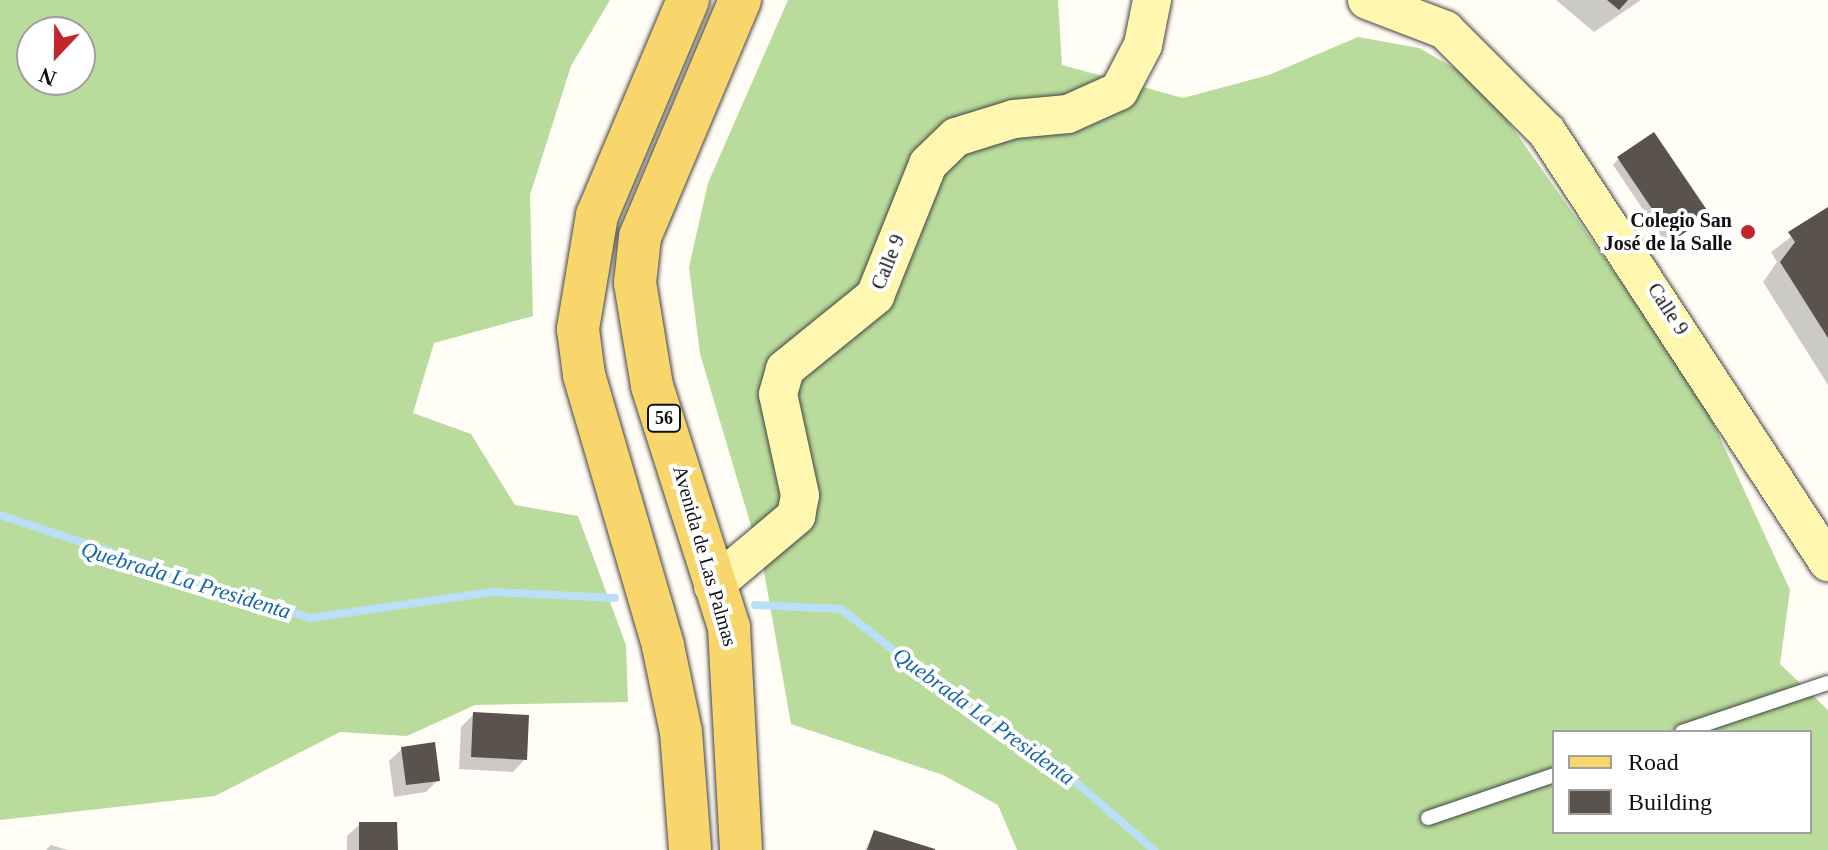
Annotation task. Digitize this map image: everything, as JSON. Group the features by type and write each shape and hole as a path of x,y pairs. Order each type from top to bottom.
{"main road":[{"path":"688,0 597,215 578,329 584,375 663,646 681,732 690,850"},
{"name":"Avenida de Las Palmas","path":"740,0 640,237 635,283 637,329 713,586 729,628 738,690 741,850"}],"street":[{"name":"Calle 9","path":"713,586 796,516 800,495 778,394 785,369 875,296 928,164 956,137 1014,119 1068,114 1119,91 1143,45 1152,0"},
{"name":"Calle 9","path":"1367,0 1445,30 1547,132 1828,562"}],"lane":[{"path":"1688,730 1828,683"},
{"path":"1428,818 1552,776"}],"green space":[{"path":"0,0 610,0 571,66 530,195 533,316 434,343 413,413 471,434 515,505 578,516 626,645 628,702 475,705 407,736 340,732 215,796 0,820"},
{"path":"788,0 1058,0 1062,65 1183,98 1269,75 1358,37 1419,48 1481,83 1700,394 1790,590 1780,664 1828,710 1828,850 1017,850 998,805 943,775 791,724 763,566 700,354 689,267 708,183"}],"building":[{"path":"1607,0 1628,0 1619,10"},
{"path":"1654,132 1711,216 1673,240 1617,157"},
{"path":"1828,207 1828,338 1780,262 1795,242 1788,232"},
{"path":"473,712 529,715 527,760 471,757"},
{"path":"435,742 440,781 406,785 401,747"},
{"path":"359,822 397,822 398,850 359,850"},
{"path":"874,830 935,849 935,850 867,850"}],"waterway":[{"name":"Quebrada La Presidenta","path":"0,515 310,618 492,592 615,598"},
{"name":"Quebrada La Presidenta","path":"755,605 841,609 978,716 1063,771 1154,850"}],"place":[{"name":"Colegio San José de la Salle","path":"1748,232"}]}
